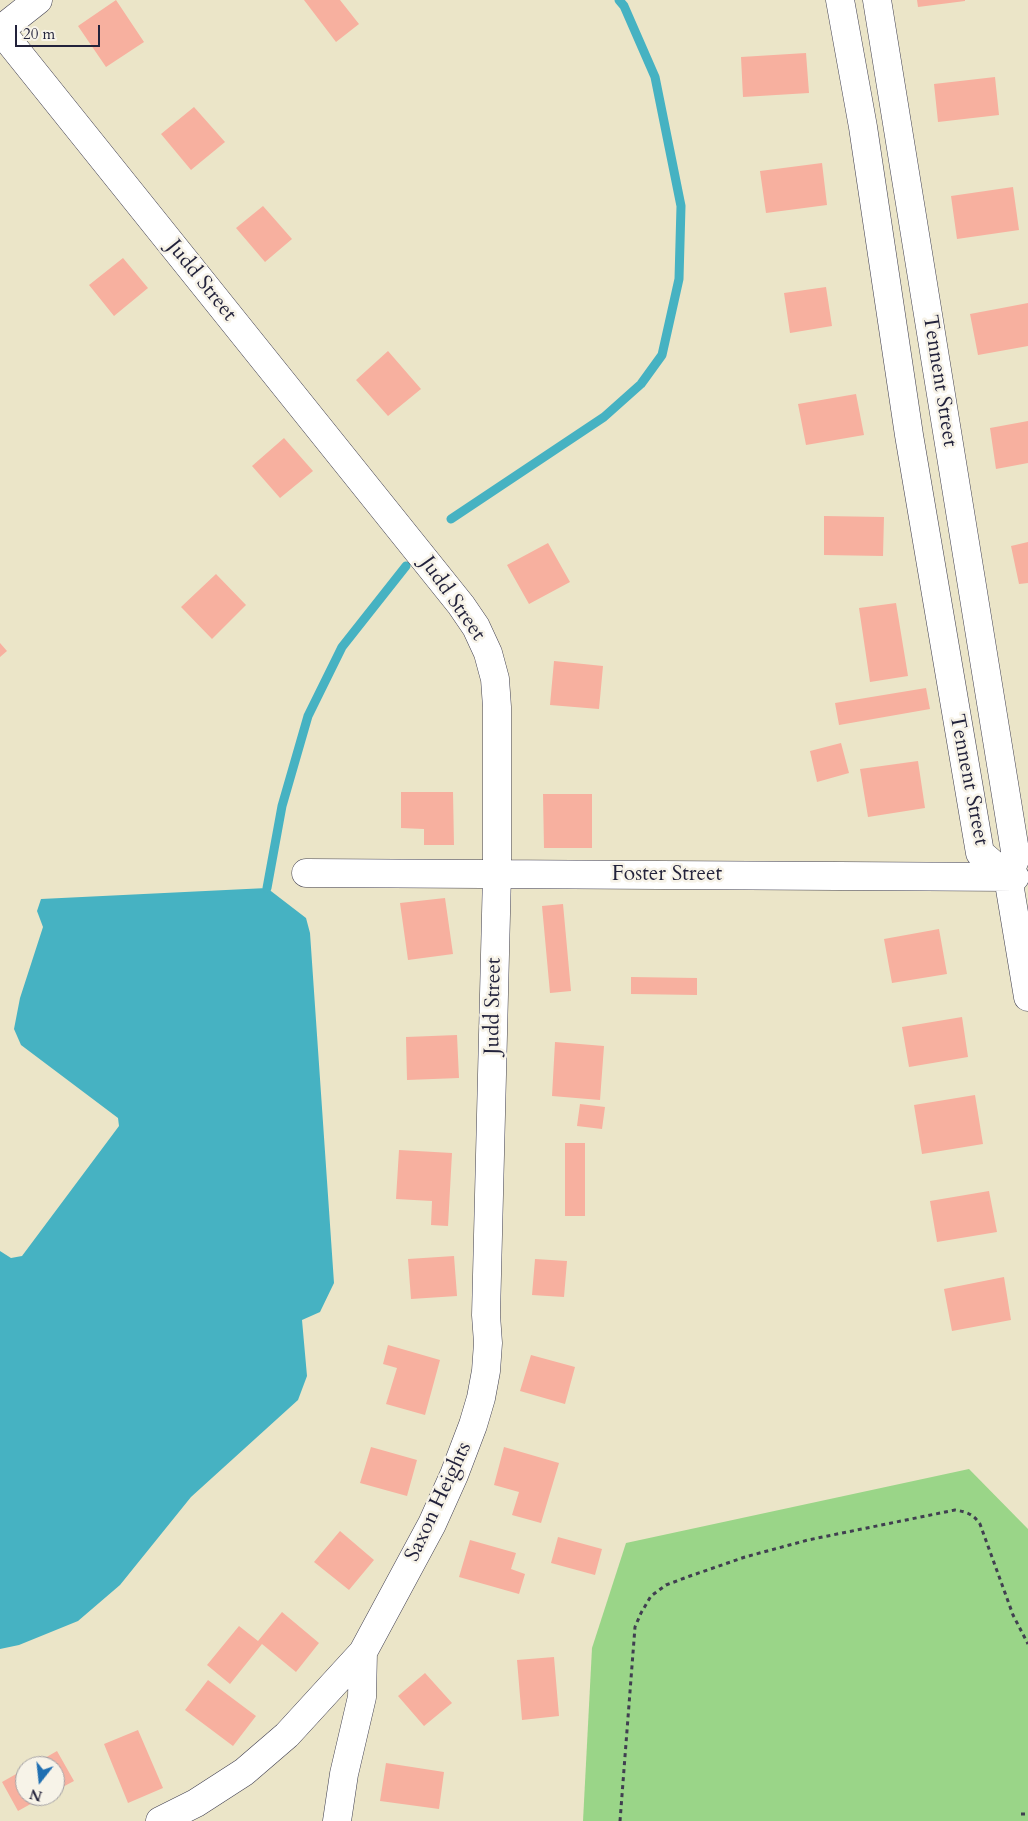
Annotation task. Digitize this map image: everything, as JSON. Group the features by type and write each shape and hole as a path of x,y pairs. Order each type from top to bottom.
{"street":[{"path":"2,24 38,0"},
{"name":"Tennent Street","path":"840,0 863,127 909,435 980,853 1018,877"},
{"name":"Tennent Street","path":"877,0 1018,877"},
{"name":"Judd Street","path":"2,24 461,604 476,627 488,653 495,679 497,707 496,874 487,1306 488,1343"},
{"name":"Foster Street","path":"306,873 1018,877"},
{"path":"1018,877 1028,997"},
{"name":"Saxon Heights","path":"160,1821 196,1803 244,1772 287,1735 363,1652 432,1524 454,1475 481,1398 486,1371 488,1343"},
{"name":"Saxon Heights","path":"337,1821 344,1774 362,1697 363,1652"}],"path":[{"path":"620,1821 635,1627 651,1596 666,1585 745,1558 832,1534 955,1510 967,1512 974,1516 980,1524 1012,1615 1028,1644"},
{"path":"1021,1814 1028,1814"}],"green space":[{"path":"969,1469 1028,1529 1028,1821 583,1821 592,1648 626,1543"}],"water":[{"path":"267,888 306,918 310,933 334,1283 320,1312 302,1320 307,1376 298,1400 191,1497 120,1585 78,1621 19,1645 0,1649 0,1251 11,1258 22,1256 119,1126 118,1118 21,1045 14,1029 20,998 43,927 37,911 41,899"}],"building":[{"path":"116,0 144,42 106,67 78,26"},
{"path":"304,0 340,0 359,24 336,42"},
{"path":"917,0 965,0 965,1 918,7"},
{"path":"806,53 809,93 743,97 741,57"},
{"path":"995,77 999,115 938,122 934,84"},
{"path":"194,107 225,142 191,170 161,134"},
{"path":"822,163 827,205 766,213 760,171"},
{"path":"1013,187 1019,230 957,239 951,196"},
{"path":"263,206 292,239 265,262 236,228"},
{"path":"123,258 148,288 114,316 89,285"},
{"path":"826,287 832,326 790,333 784,293"},
{"path":"1028,303 1028,346 978,355 970,314"},
{"path":"388,351 421,389 388,416 356,380"},
{"path":"856,394 864,435 806,445 798,404"},
{"path":"1028,421 1028,463 996,469 990,428"},
{"path":"284,438 313,471 280,498 252,466"},
{"path":"824,516 884,517 883,556 824,555"},
{"path":"1028,542 1028,583 1019,584 1011,546"},
{"path":"548,543 570,582 529,604 507,565"},
{"path":"216,574 246,605 212,639 181,607"},
{"path":"896,603 908,676 870,682 859,608"},
{"path":"0,643 7,651 0,657"},
{"path":"554,661 603,666 599,709 550,705"},
{"path":"926,688 930,709 839,725 835,703"},
{"path":"841,743 849,773 817,782 810,751"},
{"path":"918,761 925,808 868,817 860,769"},
{"path":"401,792 453,792 454,845 424,845 424,829 401,828"},
{"path":"543,794 592,794 592,848 544,848"},
{"path":"445,898 453,954 408,960 400,903"},
{"path":"563,904 571,991 550,993 542,906"},
{"path":"939,929 947,974 892,983 884,939"},
{"path":"631,977 697,978 697,995 631,994"},
{"path":"962,1017 968,1057 909,1067 902,1027"},
{"path":"457,1035 459,1078 407,1080 406,1037"},
{"path":"555,1042 604,1046 600,1100 552,1096"},
{"path":"975,1095 983,1144 922,1154 914,1105"},
{"path":"580,1104 605,1107 602,1129 577,1126"},
{"path":"565,1143 585,1143 585,1216 565,1216"},
{"path":"399,1150 452,1153 448,1226 431,1225 432,1201 396,1199"},
{"path":"989,1191 997,1232 937,1242 930,1201"},
{"path":"454,1256 457,1296 411,1299 408,1259"},
{"path":"535,1259 567,1261 564,1297 532,1295"},
{"path":"1004,1277 1011,1320 952,1331 944,1289"},
{"path":"388,1345 440,1360 425,1415 386,1404 397,1368 383,1364"},
{"path":"531,1355 575,1367 565,1404 520,1391"},
{"path":"371,1447 417,1460 407,1496 360,1483"},
{"path":"504,1447 559,1463 541,1523 512,1515 519,1492 494,1485"},
{"path":"340,1531 374,1560 349,1590 314,1562"},
{"path":"558,1537 602,1549 595,1575 551,1563"},
{"path":"470,1540 516,1553 511,1569 525,1574 519,1594 459,1577"},
{"path":"282,1612 319,1643 296,1672 262,1644 230,1684 207,1665 239,1626 258,1641"},
{"path":"554,1657 559,1716 522,1720 517,1660"},
{"path":"425,1673 452,1703 424,1726 398,1696"},
{"path":"208,1680 256,1716 233,1746 185,1710"},
{"path":"138,1730 163,1788 128,1803 104,1744"},
{"path":"57,1751 60,1756 48,1756"},
{"path":"386,1763 444,1772 439,1809 380,1801"},
{"path":"65,1765 74,1781 65,1786"},
{"path":"15,1775 15,1806 2,1782"},
{"path":"15,1806 27,1806 18,1811"}],"waterway":[{"path":"451,519 604,417 641,384 662,355 679,279 681,206 655,77 624,6 619,0"},
{"path":"267,888 282,806 308,716 342,647 406,566"}]}
